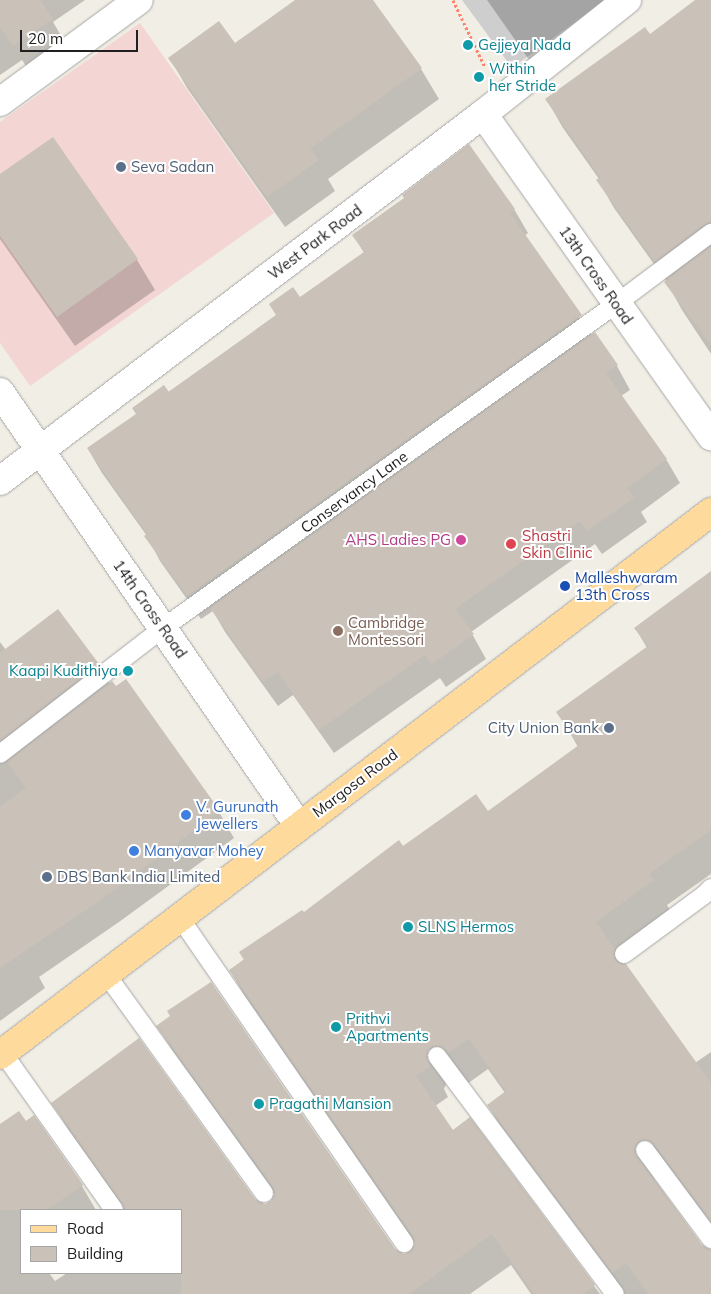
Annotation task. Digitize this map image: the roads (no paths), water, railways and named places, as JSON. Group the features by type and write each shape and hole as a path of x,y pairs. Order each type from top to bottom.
{"main road":[{"name":"Margosa Road","path":"2,1054 711,512"}],"street":[{"path":"0,102 139,0"},
{"name":"West Park Road","path":"0,481 492,107 627,0"},
{"name":"13th Cross Road","path":"492,107 616,304 711,436"},
{"name":"14th Cross Road","path":"0,392 299,826"}],"lane":[{"name":"Conservancy Lane","path":"0,754 163,628 616,304 711,232"},
{"path":"624,954 711,888"},
{"path":"180,918 404,1244"},
{"path":"106,974 264,1193"},
{"path":"2,1054 113,1209"},
{"path":"437,1056 614,1294"},
{"path":"645,1150 711,1239"}],"place":[{"name":"Gejjeya Nada","path":"468,45"},
{"name":"Within her Stride","path":"479,77"},
{"name":"Seva Sadan","path":"121,167"},
{"name":"AHS Ladies PG","path":"461,540"},
{"name":"Shastri Skin Clinic","path":"511,544"},
{"name":"Malleshwaram 13th Cross","path":"565,586"},
{"name":"Cambridge Montessori","path":"338,631"},
{"name":"Kaapi Kudithiya","path":"128,671"},
{"name":"City Union Bank","path":"609,728"},
{"name":"V. Gurunath Jewellers","path":"186,815"},
{"name":"Manyavar Mohey","path":"134,851"},
{"name":"DBS Bank India Limited","path":"47,877"},
{"name":"SLNS Hermos","path":"408,927"},
{"name":"Prithvi Apartments","path":"336,1027"},
{"name":"Pragathi Mansion","path":"259,1104"}]}
